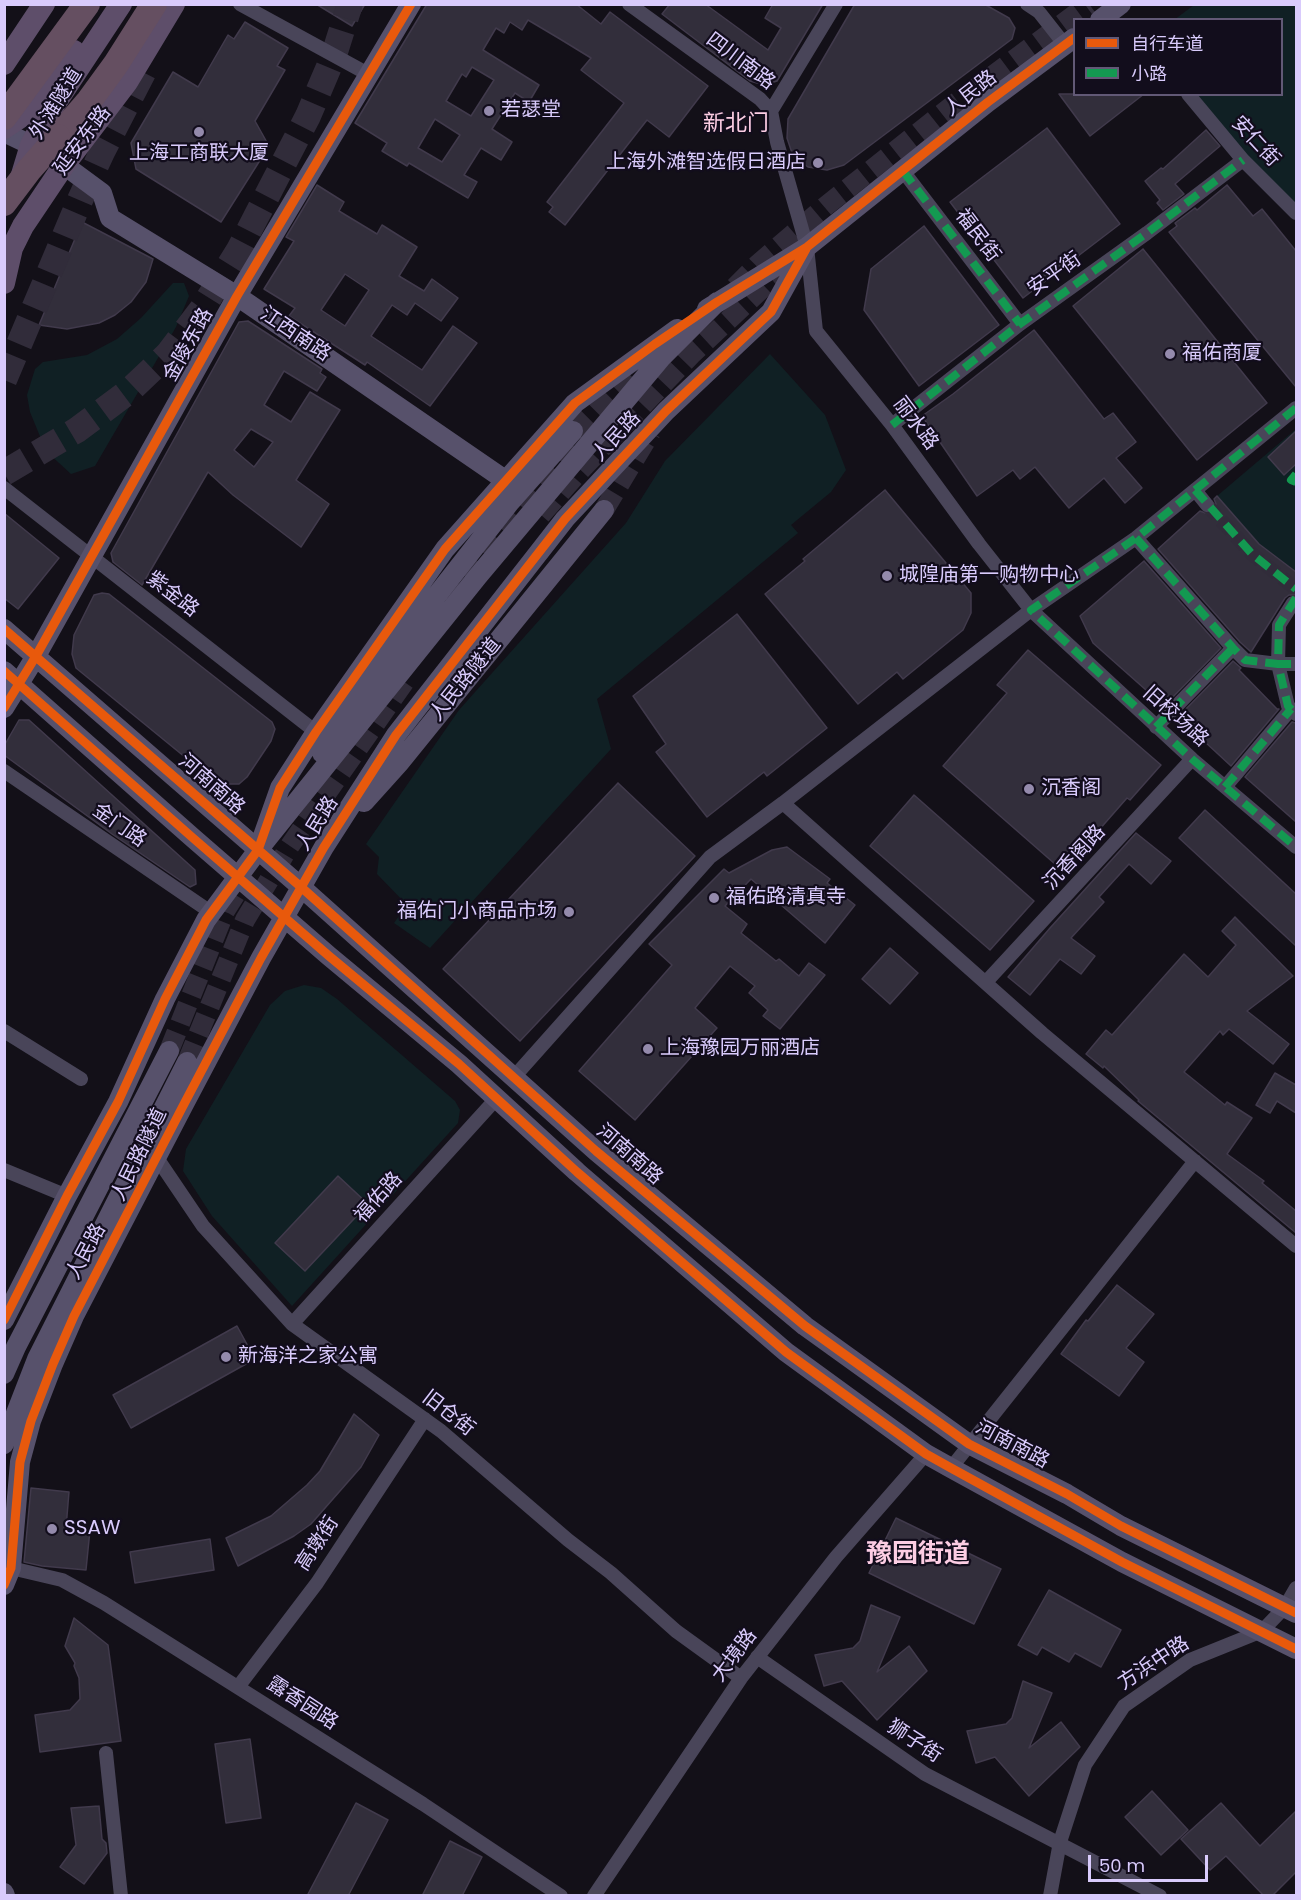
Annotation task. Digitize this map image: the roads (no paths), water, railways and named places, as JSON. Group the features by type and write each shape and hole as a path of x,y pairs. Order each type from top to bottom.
{"highway":[{"path":"4,99 66,4"},
{"path":"4,117 87,4"},
{"path":"58,137 139,4"},
{"path":"4,203 29,170 89,101 154,4"}],"main road":[{"path":"4,64 44,4"},
{"name":"外滩隧道","path":"4,130 36,102 104,4"},
{"name":"外滩隧道","path":"12,248 17,192 31,145 43,122 121,4"},
{"name":"延安东路","path":"4,283 12,248 23,226 64,165 127,82 174,4"},
{"name":"金陵东路","path":"4,708 92,557 237,296 411,4"},
{"name":"人民路","path":"258,850 280,788 316,732 445,549 575,403 717,302 807,247 988,102 1070,41"},
{"name":"江西南路","path":"4,130 64,165 102,193 110,218 237,296 505,480"},
{"name":"人民路","path":"8,1577 20,1462 31,1421 74,1316 285,916 324,847 396,735 565,519 666,411 771,312 807,247"},
{"name":"人民路","path":"4,1320 118,1102 165,999 212,913 258,850 501,549 661,358 717,302"},
{"path":"258,850 364,688 510,502 573,432"},
{"name":"人民路隧道","path":"324,847 400,762 604,510"},
{"name":"河南南路","path":"4,630 301,887 596,1151 805,1326 969,1444 1067,1494 1121,1526 1291,1610"},
{"path":"4,671 329,956 459,1064 576,1172 786,1352 926,1454 1122,1562 1296,1649"},
{"name":"人民路隧道","path":"4,1374 21,1336 169,1051"},
{"name":"人民路隧道","path":"4,1444 37,1359 187,1062"}],"street":[{"path":"240,4 368,74"},
{"name":"四川南路","path":"629,4 760,99 771,111 777,142 807,247"},
{"path":"771,111 836,4"},
{"path":"1027,4 1070,41"},
{"name":"安仁街","path":"1190,96 1243,160 1296,213"},
{"name":"安平街","path":"892,425 1020,324 1147,234 1243,160"},
{"name":"福民街","path":"903,171 1020,324"},
{"name":"丽水路","path":"807,247 816,331 892,425 979,544 1031,610"},
{"path":"514,1077 710,857 1031,610 1136,538 1296,408"},
{"name":"紫金路","path":"4,488 316,732"},
{"path":"1195,490 1207,505"},
{"path":"1136,538 1245,660 1296,664"},
{"path":"1225,787 1294,712 1288,706 1278,664 1279,625 1293,603"},
{"name":"旧校场路","path":"1031,610 1156,727 1296,847"},
{"path":"1156,727 1233,648"},
{"name":"沉香阁路","path":"986,982 1192,759"},
{"name":"金门路","path":"4,771 212,913"},
{"path":"783,803 1042,1033 1296,1246"},
{"path":"4,1031 81,1079"},
{"name":"福佑路","path":"292,1324 496,1099"},
{"name":"旧仓街","path":"157,1158 203,1226 292,1324 441,1431 568,1540 611,1573 676,1631 741,1678"},
{"path":"951,1468 1195,1161"},
{"path":"4,1170 67,1196"},
{"name":"高墩街","path":"238,1687 316,1583 425,1419"},
{"name":"大境路","path":"594,1896 741,1678 836,1557 926,1454"},
{"name":"露香园路","path":"8,1577 62,1580 104,1603 423,1804 561,1896"},
{"path":"1262,1631 1291,1610 1296,1588"},
{"name":"方浜中路","path":"1050,1896 1060,1842 1085,1765 1124,1706 1190,1660 1262,1631"},
{"name":"狮子街","path":"757,1657 925,1774 1060,1842 1160,1896"},
{"path":"105,1753 121,1896"}],"tunnel":[{"path":"4,473 77,430 128,392 168,354 202,309 239,250 308,116 334,55 350,4"},
{"path":"735,287 758,264 827,205 953,105 1089,4"},
{"path":"4,380 80,200 148,63"},
{"path":"541,515 691,355 791,264"},
{"path":"573,431 639,365"},
{"path":"427,623 561,458 594,426"},
{"path":"604,510 651,432"},
{"path":"1207,505 1252,554 1296,589"},
{"path":"187,1062 245,920 289,847 410,674"},
{"path":"169,1051 225,911 242,884"}],"place":[{"name":"若瑟堂","path":"489,111"},
{"name":"上海工商联大厦","path":"199,132"},
{"name":"上海外滩智选假日酒店","path":"818,163"},
{"name":"福佑商厦","path":"1170,354"},
{"name":"城隍庙第一购物中心","path":"887,576"},
{"name":"沉香阁","path":"1029,789"},
{"name":"福佑路清真寺","path":"714,898"},
{"name":"福佑门小商品市场","path":"569,912"},
{"name":"上海豫园万丽酒店","path":"648,1049"},
{"name":"新海洋之家公寓","path":"226,1357"},
{"name":"SSAW","path":"52,1529"}],"district":[{"name":"新北门","path":"736,124"},
{"name":"豫园街道","path":"918,1555"}]}
